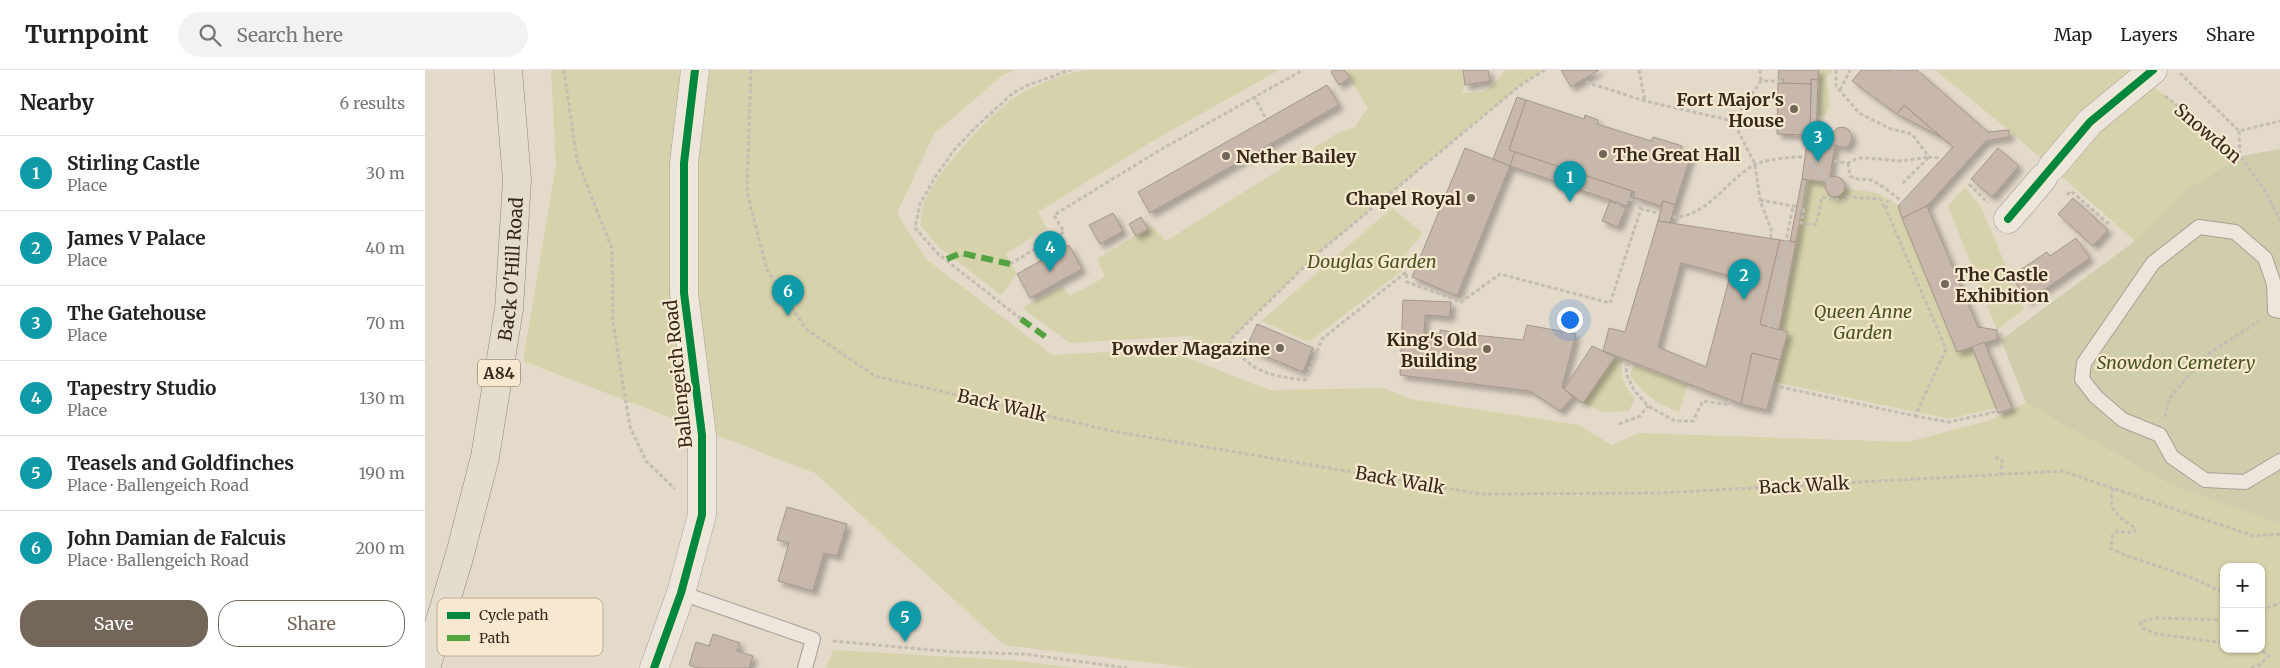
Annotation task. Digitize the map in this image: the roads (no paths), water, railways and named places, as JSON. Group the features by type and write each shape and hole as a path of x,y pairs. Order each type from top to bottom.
{"main road":[{"name":"Back O'Hill Road","path":"447,598 461,554 485,457 509,309 517,180 508,70"},
{"name":"Back O'Hill Road","path":"426,668 437,632"}],"street":[{"name":"Ballengeich Road","path":"654,668 681,593 702,515 702,435 684,293 684,163 695,70"},
{"path":"1998,211 2047,172 2090,122 2148,74"}],"lane":[{"path":"2277,311 2274,284 2265,258 2235,232 2199,227 2153,263 2084,363 2081,380 2123,420 2160,434 2172,457 2205,480 2245,482 2280,461"},
{"path":"681,593 813,640 805,668"}],"place":[{"name":"Fort Major's House","path":"1794,109"},
{"name":"The Great Hall","path":"1603,154"},
{"name":"Nether Bailey","path":"1226,156"},
{"name":"The Gatehouse","path":"1818,162"},
{"name":"Chapel Royal","path":"1471,198"},
{"name":"Stirling Castle","path":"1570,202"},
{"name":"Tapestry Studio","path":"1050,272"},
{"name":"The Castle Exhibition","path":"1945,284"},
{"name":"James V Palace","path":"1744,300"},
{"name":"John Damian de Falcuis","path":"788,316"},
{"name":"Powder Magazine","path":"1280,348"},
{"name":"King's Old Building","path":"1487,349"},
{"name":"Teasels and Goldfinches","path":"905,642"}],"park label":[{"name":"Douglas Garden","path":"1372,261"},
{"name":"Queen Anne Garden","path":"1863,321"},
{"name":"Snowdon Cemetery","path":"2176,362"}]}
